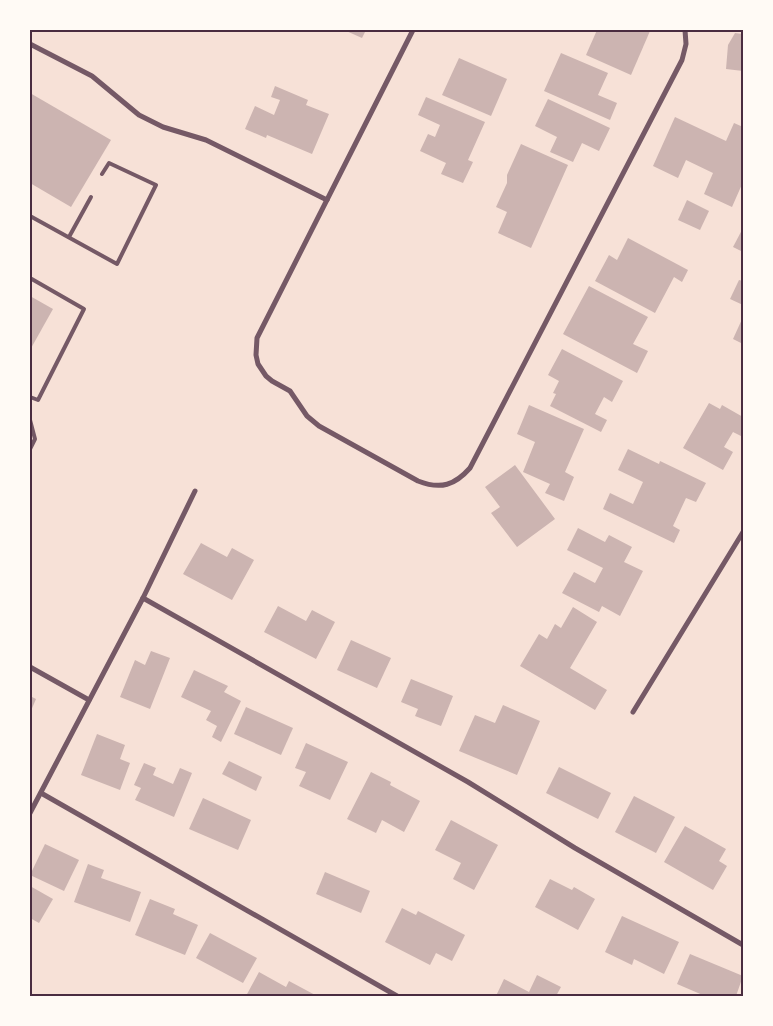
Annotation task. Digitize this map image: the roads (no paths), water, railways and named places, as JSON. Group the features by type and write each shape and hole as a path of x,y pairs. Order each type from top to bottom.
{"street":[{"path":"413,30 257,338 256,347 258,364 266,376 290,391 307,416 319,426 418,481 435,486 447,484 461,478 470,468 682,60 686,44 685,30"},
{"path":"30,44 92,76 139,115 163,127 206,140 327,200"},
{"path":"30,813 143,598 195,491"},
{"path":"633,712 743,532"},
{"path":"143,598 468,782 575,848 743,945"},
{"path":"30,666 89,700"},
{"path":"41,793 397,996"}],"lane":[{"path":"30,216 117,264 156,185 109,163 102,174"},
{"path":"69,237 91,197"},
{"path":"30,278 84,309 38,400 30,397"},
{"path":"30,420 35,438 30,449"}]}
